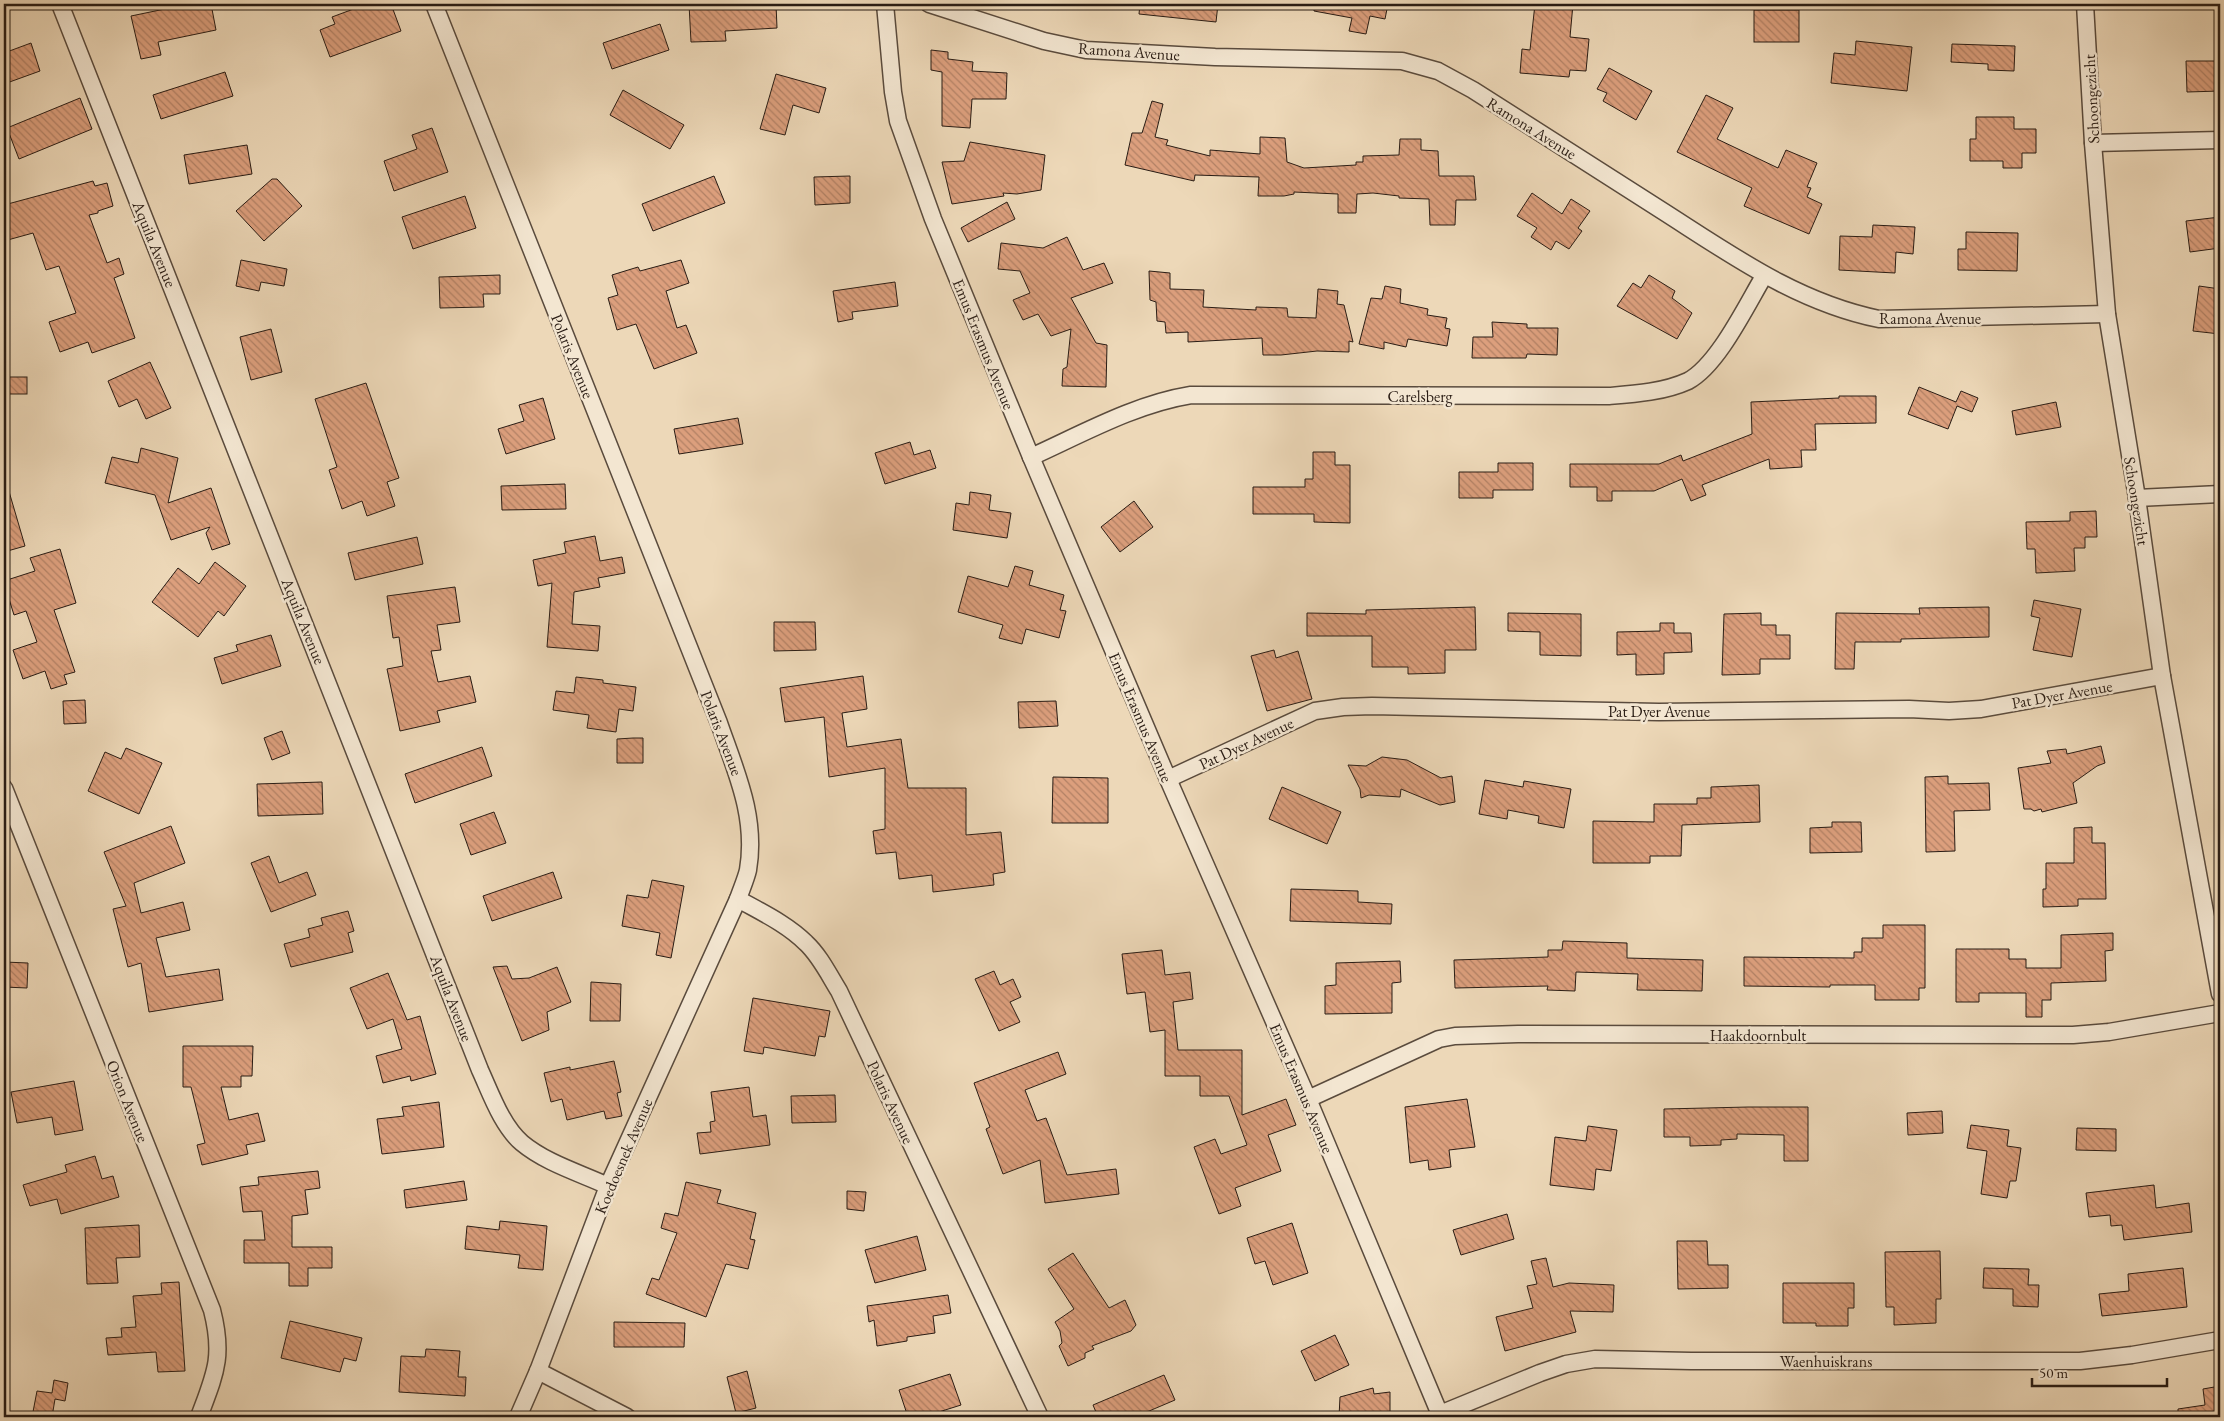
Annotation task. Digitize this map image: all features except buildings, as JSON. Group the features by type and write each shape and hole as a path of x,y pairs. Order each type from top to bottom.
{"street":[{"name":"Aquila Avenue","path":"60,4 484,1077 504,1120 521,1142 544,1157 608,1186"},
{"name":"Polaris Avenue","path":"434,4 740,781 750,818 750,846 748,871 738,899 773,918 807,943 839,991 1040,1417"},
{"name":"Emus Erasmus Avenue","path":"885,4 893,92 898,121 933,219 1031,457 1168,779 1308,1099 1440,1416"},
{"name":"Ramona Avenue","path":"929,4 1044,41 1086,50 1215,57 1402,61 1438,71 1480,95 1764,276 1819,302 1851,313 1879,319 2107,314"},
{"name":"Schoongezicht","path":"2085,4 2093,143 2107,314 2137,498 2162,676 2220,994"},
{"path":"2093,143 2220,140"},
{"name":"Carelsberg","path":"1031,457 1142,408 1164,400 1190,395 1609,396 1639,394 1666,388 1688,380 1708,366 1764,276"},
{"path":"2137,498 2220,494"},
{"name":"Pat Dyer Avenue","path":"1168,779 1285,723 1315,711 1343,707 1659,712 1909,709 1949,711 1981,709 2162,676"},
{"name":"Orion Avenue","path":"4,788 212,1310 218,1333 219,1351 216,1371 199,1417"},
{"name":"Koedoesnek Avenue","path":"518,1417 538,1371 608,1186 738,899"},
{"name":"Haakdoornbult","path":"1308,1099 1413,1049 1439,1039 1455,1036 1518,1034 2073,1035 2109,1032 2220,1013"},
{"name":"Waenhuiskrans","path":"1440,1416 1540,1373 1566,1364 1595,1359 1691,1361 2080,1361 2132,1355 2220,1340"},
{"path":"538,1371 627,1417"}]}
